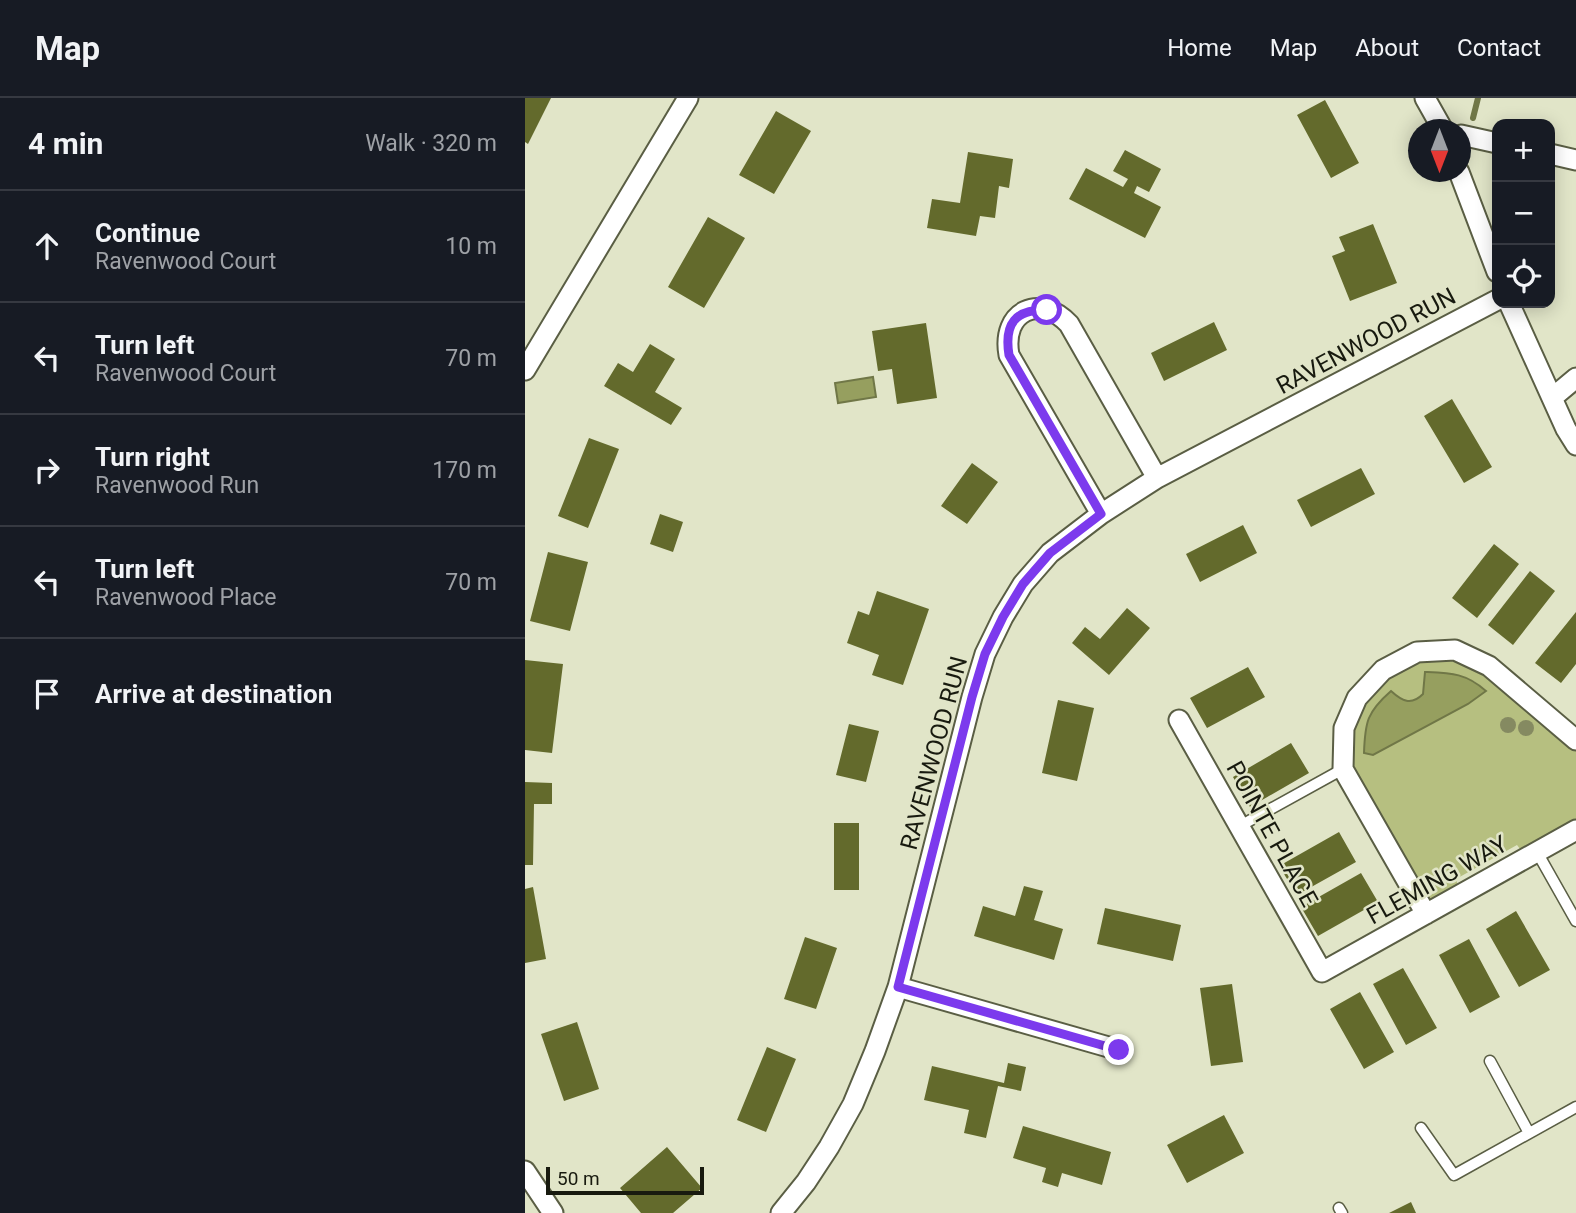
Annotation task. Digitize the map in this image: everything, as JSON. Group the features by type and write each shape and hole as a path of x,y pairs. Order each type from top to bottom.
{"street":[{"path":"525,370 688,98"},
{"path":"1425,98 1437,119"},
{"path":"1471,137 1492,142"},
{"path":"1555,155 1576,160"},
{"path":"1463,182 1492,259"},
{"name":"RAVENWOOD RUN","path":"781,1213 829,1147 853,1104 876,1051 898,987 985,654 1023,584 1050,553 1101,514 1157,478 1492,303"},
{"path":"1511,308 1566,429 1576,445"},
{"path":"1101,514 1009,355 1009,329 1021,313 1035,309 1047,310 1060,314 1069,324 1157,478"},
{"path":"1552,398 1576,378"},
{"path":"1426,914 1343,769 1344,728 1357,698 1383,670 1417,652 1455,650 1489,666 1576,740"},
{"name":"POINTE PLACE","path":"1179,720 1322,972"},
{"name":"FLEMING WAY","path":"1322,972 1576,830"},
{"path":"898,987 1119,1050"},
{"path":"525,1171 553,1213"}],"lane":[{"path":"1240,826 1343,769"},
{"path":"1537,852 1576,921"},
{"path":"1490,1061 1529,1133"},
{"path":"1421,1128 1454,1175 1576,1107"}],"shaded area":[{"path":"873,377 876,397 838,403 835,383"},
{"path":"1450,660 1477,668 1576,748 1576,819 1523,849 1517,845 1456,879 1457,887 1442,896 1430,899 1426,898 1352,765 1350,754 1355,718 1383,678 1419,661","holes":["1425,672 1465,677 1486,690 1468,704 1373,755 1364,753 1400,698 1415,700 1423,694"]},
{"path":"1425,672 1458,675 1486,691 1468,704 1373,755 1364,753 1367,725 1377,705 1391,691 1407,701 1419,698 1423,694"}],"building":[{"path":"525,98 551,98 528,144 525,142"},
{"path":"1325,100 1359,163 1331,178 1297,115"},
{"path":"776,111 811,131 774,194 739,175"},
{"path":"1125,150 1161,169 1149,192 1137,186 1134,193 1161,207 1145,238 1069,199 1086,168 1123,187 1128,179 1113,171"},
{"path":"968,152 1013,159 1009,188 999,186 995,218 980,216 976,236 927,228 932,199 960,203"},
{"path":"708,217 745,238 704,308 668,287"},
{"path":"1373,224 1397,283 1350,301 1332,256 1345,251 1339,237"},
{"path":"1214,322 1227,350 1164,381 1151,353"},
{"path":"926,323 937,398 897,404 892,369 878,371 872,331"},
{"path":"650,344 675,359 655,392 682,408 671,425 604,386 618,363 633,372"},
{"path":"1452,399 1492,467 1464,483 1424,416"},
{"path":"589,438 619,449 588,528 558,516"},
{"path":"972,463 998,482 967,524 941,506"},
{"path":"1361,468 1375,494 1311,527 1297,500"},
{"path":"660,514 683,522 673,552 650,544"},
{"path":"1243,525 1257,553 1200,582 1186,554"},
{"path":"1494,544 1519,564 1477,618 1452,598"},
{"path":"548,552 588,562 570,631 530,621"},
{"path":"1530,571 1555,591 1513,645 1488,625"},
{"path":"877,591 929,609 903,685 872,675 879,655 847,643 858,611 869,615"},
{"path":"1127,608 1150,628 1109,675 1072,643 1085,627 1100,639"},
{"path":"1576,612 1576,664 1561,683 1535,663"},
{"path":"525,660 563,664 552,753 525,750"},
{"path":"1248,667 1265,697 1207,728 1190,698"},
{"path":"1058,700 1094,708 1077,781 1042,773"},
{"path":"849,724 879,731 866,782 836,775"},
{"path":"1291,743 1309,773 1250,807 1233,777"},
{"path":"525,782 552,783 552,804 534,804 533,865 525,865"},
{"path":"834,823 859,823 859,890 834,890"},
{"path":"1339,832 1356,862 1297,895 1279,866"},
{"path":"1361,873 1378,902 1318,936 1301,907"},
{"path":"1024,886 1043,891 1034,920 1063,929 1054,960 974,936 983,906 1015,916"},
{"path":"533,887 546,959 525,963 525,889"},
{"path":"1105,908 1181,925 1173,961 1097,944"},
{"path":"1516,911 1550,970 1519,987 1486,929"},
{"path":"805,937 837,948 816,1009 784,999"},
{"path":"1469,939 1500,997 1470,1013 1439,955"},
{"path":"1403,968 1437,1028 1406,1045 1373,984"},
{"path":"1232,984 1243,1062 1211,1066 1200,988"},
{"path":"1360,992 1394,1052 1364,1069 1330,1009"},
{"path":"577,1022 599,1089 564,1101 541,1034"},
{"path":"767,1047 796,1059 766,1132 737,1120"},
{"path":"1008,1063 1026,1067 1021,1091 998,1086 986,1138 964,1133 969,1110 924,1100 932,1066 1004,1083"},
{"path":"1224,1115 1244,1153 1187,1183 1167,1145"},
{"path":"1023,1126 1111,1152 1102,1185 1062,1173 1058,1187 1042,1182 1046,1168 1013,1158"},
{"path":"667,1147 702,1188 673,1213 641,1213 620,1188"},
{"path":"1411,1202 1416,1213 1389,1213"}],"waterway":[{"path":"1473,118 1478,98"}],"route":[{"path":"1047,310 1035,309 1021,313 1014,320 1007,342 1009,355 1101,514 1050,553 1023,584 985,654 898,987 1119,1050"}]}
